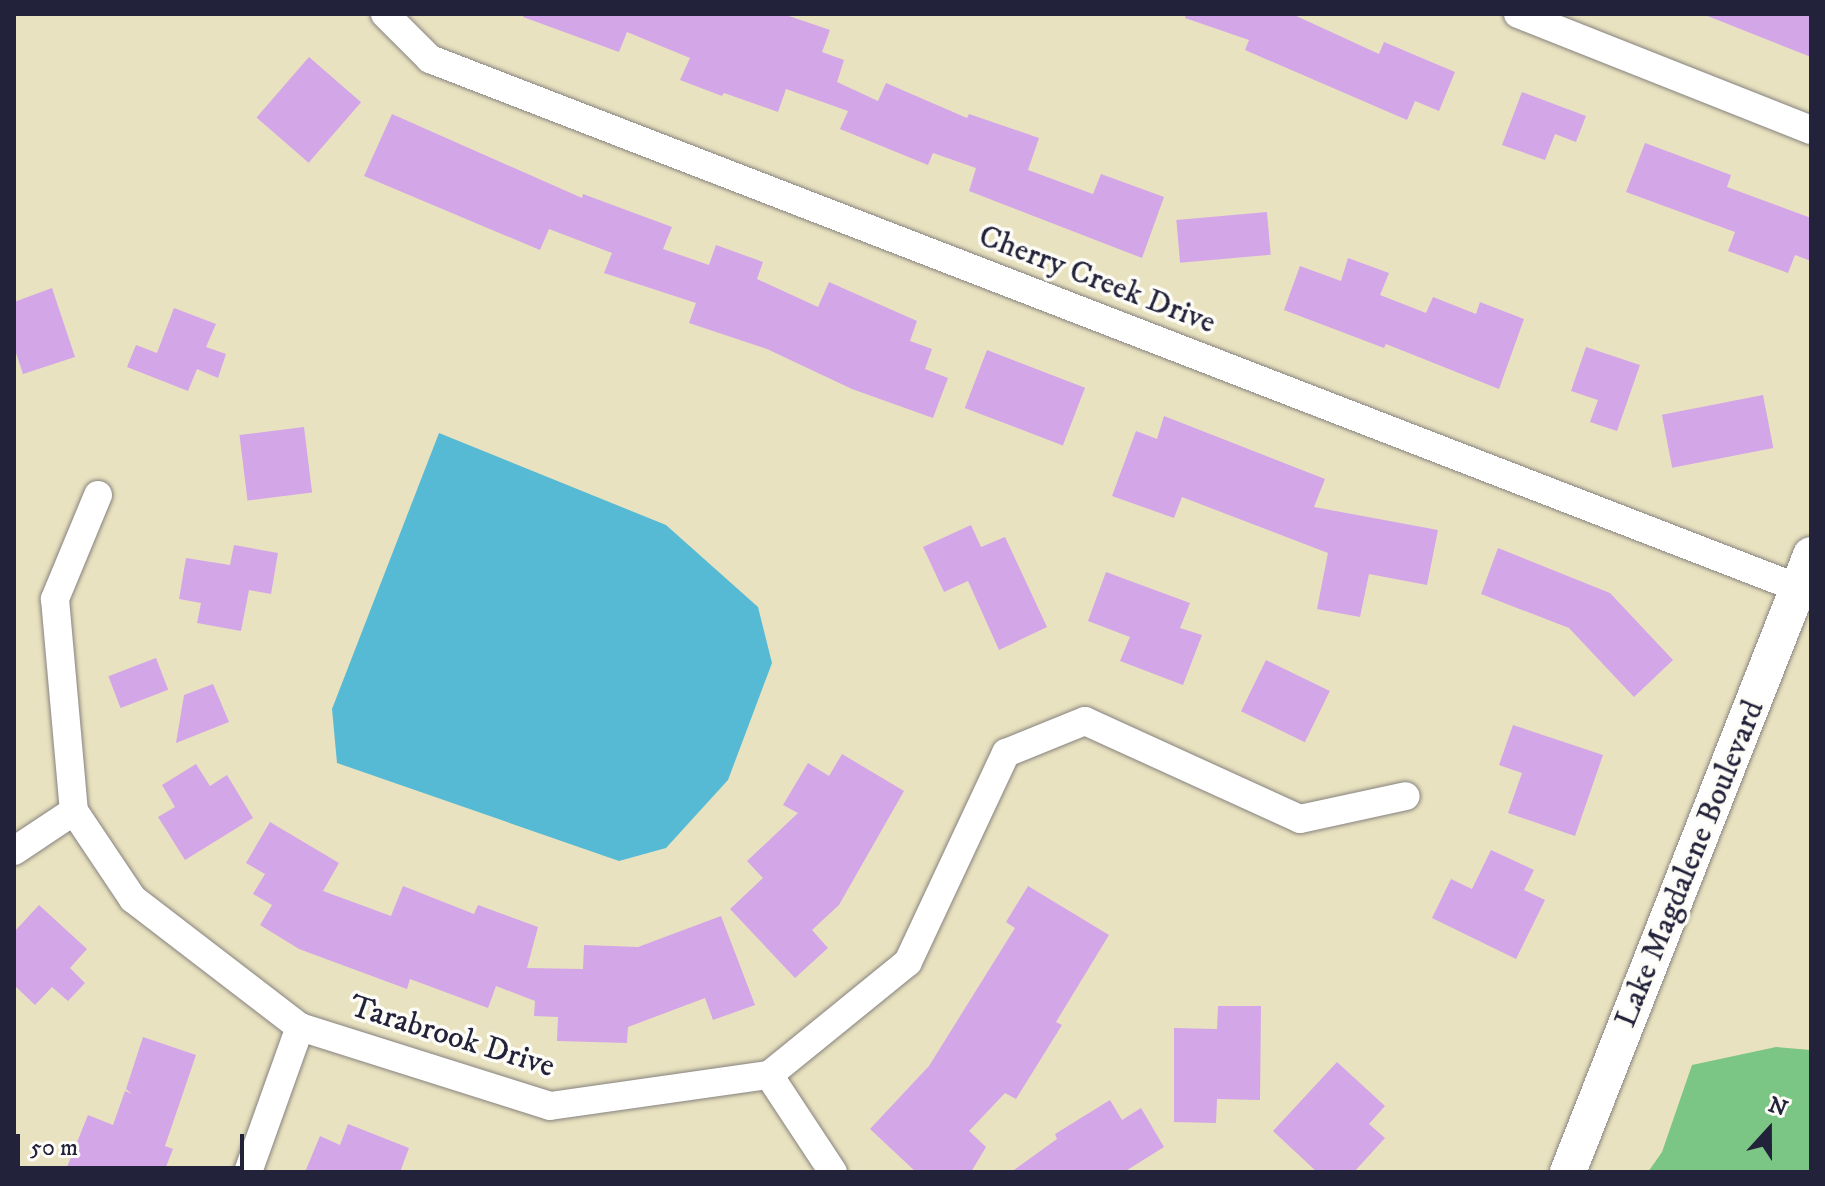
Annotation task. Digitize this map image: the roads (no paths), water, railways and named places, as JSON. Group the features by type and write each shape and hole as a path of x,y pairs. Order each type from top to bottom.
{"street":[{"name":"Cherry Creek Drive","path":"385,14 430,59 1805,571"},
{"path":"1518,14 1811,130"},
{"name":"Tarabrook Drive","path":"98,495 55,599 74,811 133,899 300,1027 550,1106 769,1075"},
{"name":"Lake Magdalene Boulevard","path":"1568,1172 1805,571"},
{"path":"833,1172 769,1075 908,962 1006,753 1085,721 1300,819 1406,796"},
{"path":"14,851 74,811"},
{"path":"248,1172 300,1027"}],"water":[{"path":"439,433 666,525 758,607 772,663 728,780 666,848 619,861 337,763 332,709"}]}
